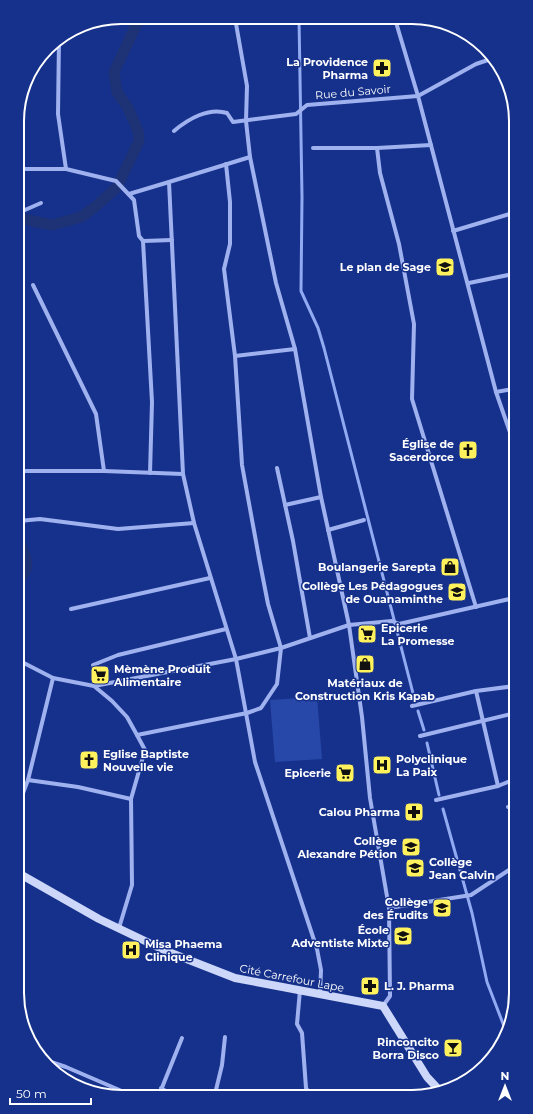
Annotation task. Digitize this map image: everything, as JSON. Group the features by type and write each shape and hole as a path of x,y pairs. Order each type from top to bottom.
{"street":[{"path":"236,24 247,86 246,121 250,157 276,283 295,349 321,497 349,625 362,717 370,798 390,908 390,996 383,1006 427,1077 437,1087"},
{"path":"396,24 418,96 453,231 469,283 496,392 509,430"},
{"path":"59,46 58,114 66,169"},
{"name":"Rue du Savoir","path":"174,131 184,122 219,110 227,113 233,122 297,113 307,105 418,96 476,64 488,60"},
{"path":"313,148 377,148 431,145"},
{"path":"377,148 380,173 399,244 414,324 412,399 476,607"},
{"path":"129,194 250,157"},
{"path":"137,735 247,714 261,708 277,684 281,648 265,588 242,465 235,356 224,269 230,244 230,202 226,164"},
{"path":"24,169 66,169 116,181 134,200 139,236 143,241 152,402 150,473"},
{"path":"169,182 183,474 194,523 236,659 255,762 318,949 321,970 320,995"},
{"path":"24,210 41,203"},
{"path":"453,231 509,215"},
{"path":"143,241 172,240"},
{"path":"469,283 509,275"},
{"path":"33,285 96,414 104,471"},
{"path":"235,356 295,349"},
{"path":"496,392 509,390"},
{"path":"277,468 310,638"},
{"path":"24,471 104,471 183,474"},
{"path":"285,505 321,497"},
{"path":"24,521 40,519 118,529 194,523"},
{"path":"328,530 364,520"},
{"path":"71,609 210,578"},
{"path":"24,663 53,678 94,686 236,659 281,648 349,625 392,621 399,624 509,599"},
{"path":"93,664 118,655 226,629"},
{"path":"24,790 28,780 53,678"},
{"path":"94,686 112,701 127,717 145,750 131,798 132,885 119,929"},
{"path":"412,706 476,691 509,687"},
{"path":"476,691 498,786"},
{"path":"420,736 509,714"},
{"path":"28,780 78,787 131,798"},
{"path":"436,800 498,786 509,781"},
{"path":"390,908 464,898 509,870"},
{"name":"Cité Carrefour Lape","path":"24,876 99,920 166,951 235,978 383,1006"},
{"path":"300,990 297,1024 302,1034 307,1090"},
{"path":"216,1090 222,1065 225,1037"},
{"path":"165,1090 162,1088 182,1038"},
{"path":"52,1062 66,1066 120,1090"}],"shaded area":[{"path":"317,697 322,759 275,762 270,700"}],"waterway":[{"path":"24,219 52,225 81,217 95,207 117,187 139,141 138,131 128,108 117,92 114,72 137,24"},
{"path":"299,24 302,197 301,291 318,328 324,348 415,701"},
{"path":"24,553 27,565 24,573"},
{"path":"418,711 424,730"},
{"path":"427,743 439,795"},
{"path":"443,809 472,913 487,982 504,1025"}],"place":[{"name":"La Providence Pharma","path":"382,68"},
{"name":"Le plan de Sage","path":"445,267"},
{"name":"Église de Sacerdorce","path":"468,450"},
{"name":"Boulangerie Sarepta","path":"450,567"},
{"name":"Collège Les Pédagogues de Ouanaminthe","path":"457,592"},
{"name":"Epicerie La Promesse","path":"367,634"},
{"name":"Matériaux de Construction Kris Kapab","path":"365,664"},
{"name":"Mèmène Produit Alimentaire","path":"100,675"},
{"name":"Eglise Baptiste Nouvelle vie","path":"89,760"},
{"name":"Polyclinique La Paix","path":"382,765"},
{"name":"Epicerie","path":"345,773"},
{"name":"Calou Pharma","path":"414,812"},
{"name":"Collège Alexandre Pétion","path":"411,847"},
{"name":"Collège Jean Calvin","path":"415,868"},
{"name":"Collège des Érudits","path":"442,908"},
{"name":"École Adventiste Mixte","path":"403,936"},
{"name":"Misa Phaema Clinique","path":"131,950"},
{"name":"L. J. Pharma","path":"370,986"},
{"name":"Rinconcito Borra Disco","path":"453,1048"}]}
